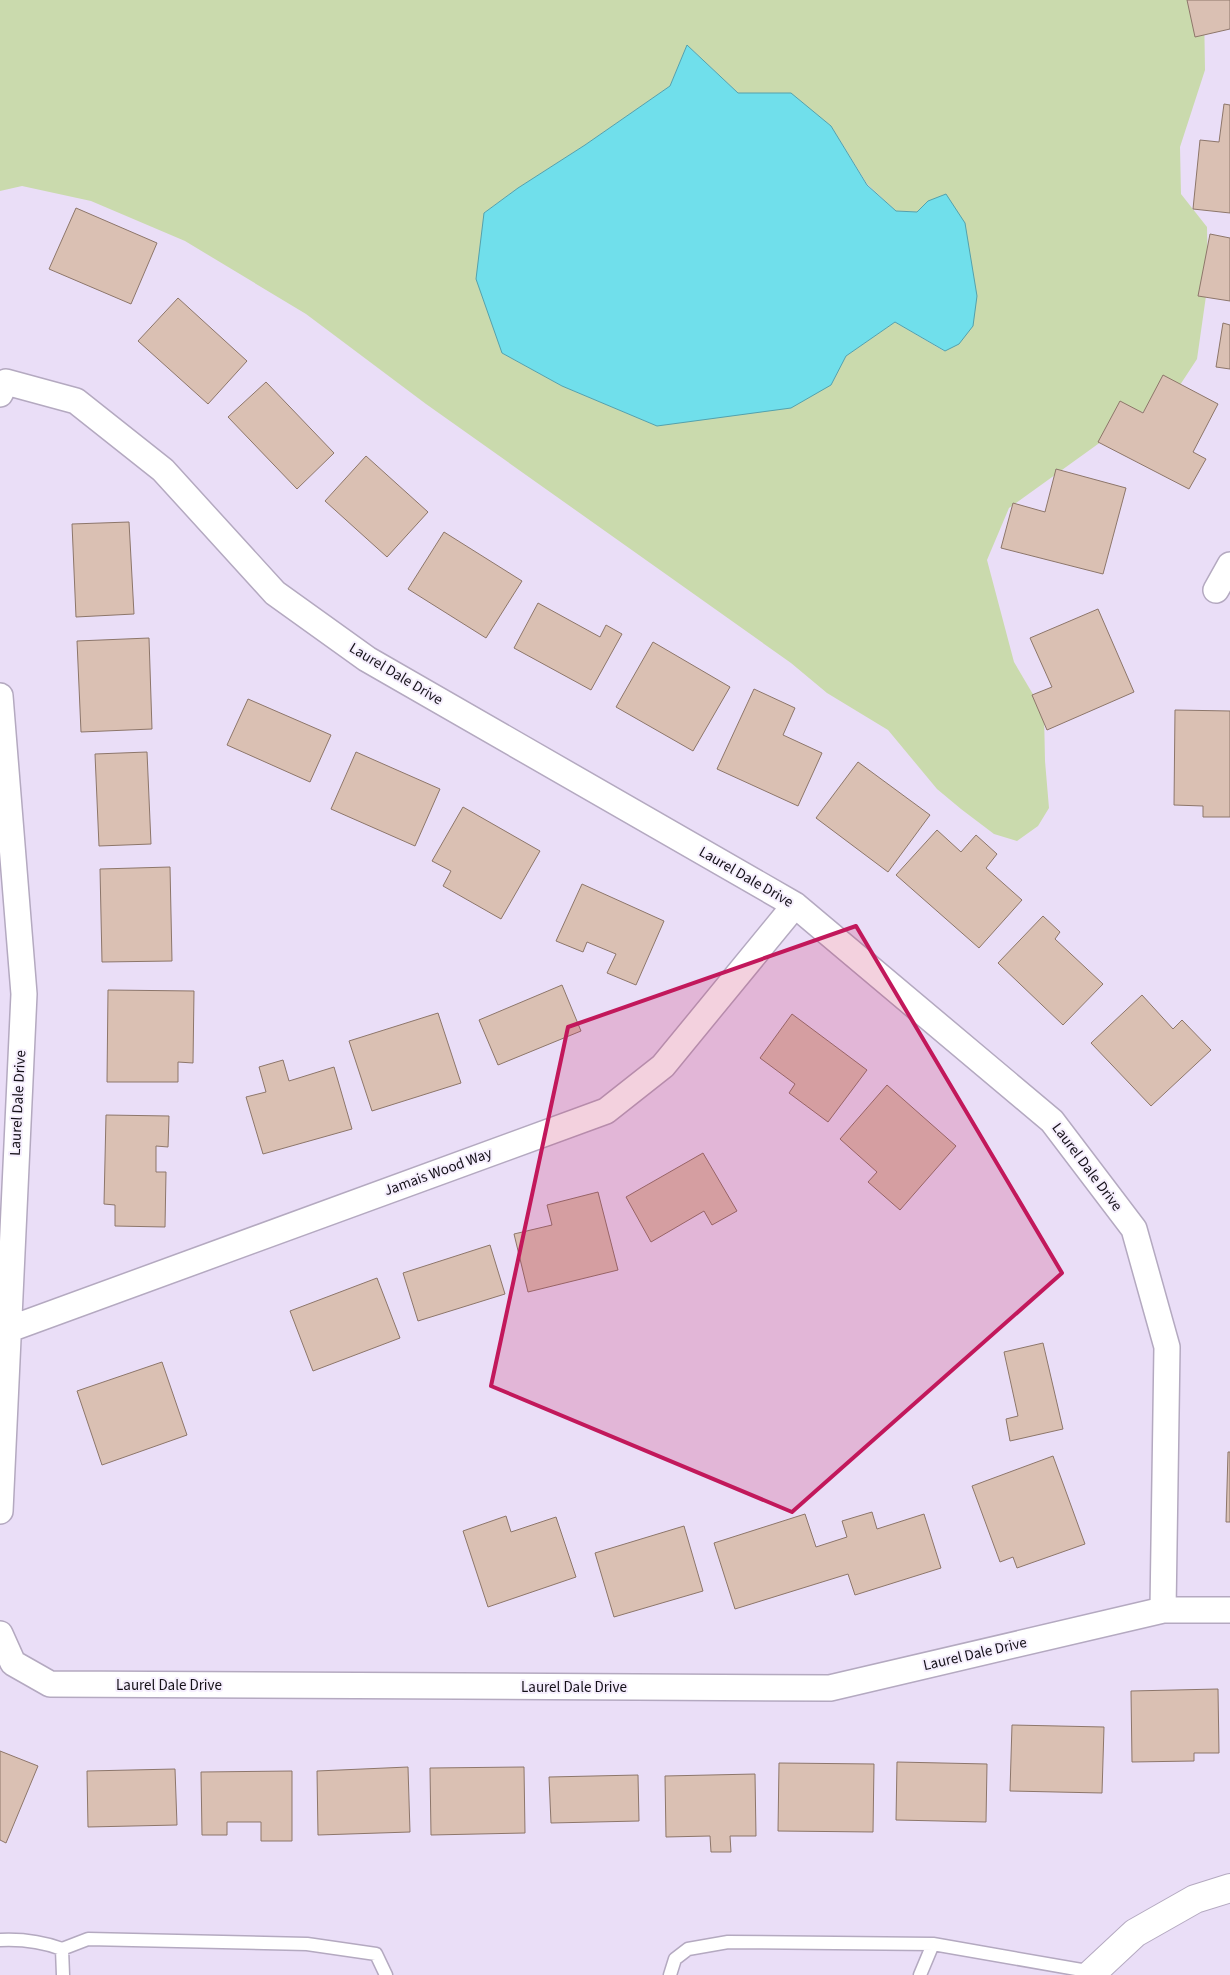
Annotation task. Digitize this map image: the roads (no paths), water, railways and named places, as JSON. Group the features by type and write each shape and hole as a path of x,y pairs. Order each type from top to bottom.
{"street":[{"name":"Laurel Dale Drive","path":"0,394 6,382 76,401 164,470 276,593 367,659 795,905 1052,1121 1134,1228 1167,1347 1163,1610"},
{"path":"1216,590 1230,564"},
{"name":"Laurel Dale Drive","path":"0,696 24,994 0,1512"},
{"name":"Jamais Wood Way","path":"7,1330 606,1111 663,1066 795,905"},
{"name":"Laurel Dale Drive","path":"0,1634 13,1663 50,1684 830,1688 1163,1610 1230,1610"},
{"path":"1092,1973 1135,1933 1195,1900 1230,1888"}],"lane":[{"path":"0,1940 9,1939 49,1944 62,1949 88,1939 307,1944 376,1954 386,1975"},
{"path":"670,1975 675,1959 688,1949 728,1942 933,1944 1092,1973"},
{"path":"920,1975 933,1944"},
{"path":"62,1949 63,1975"}],"water":[{"path":"687,45 738,93 791,93 831,126 867,185 896,211 917,212 928,201 946,194 965,223 977,296 973,326 959,344 945,351 895,322 846,356 831,385 791,408 657,426 562,386 502,353 476,279 484,213 670,86"}]}
